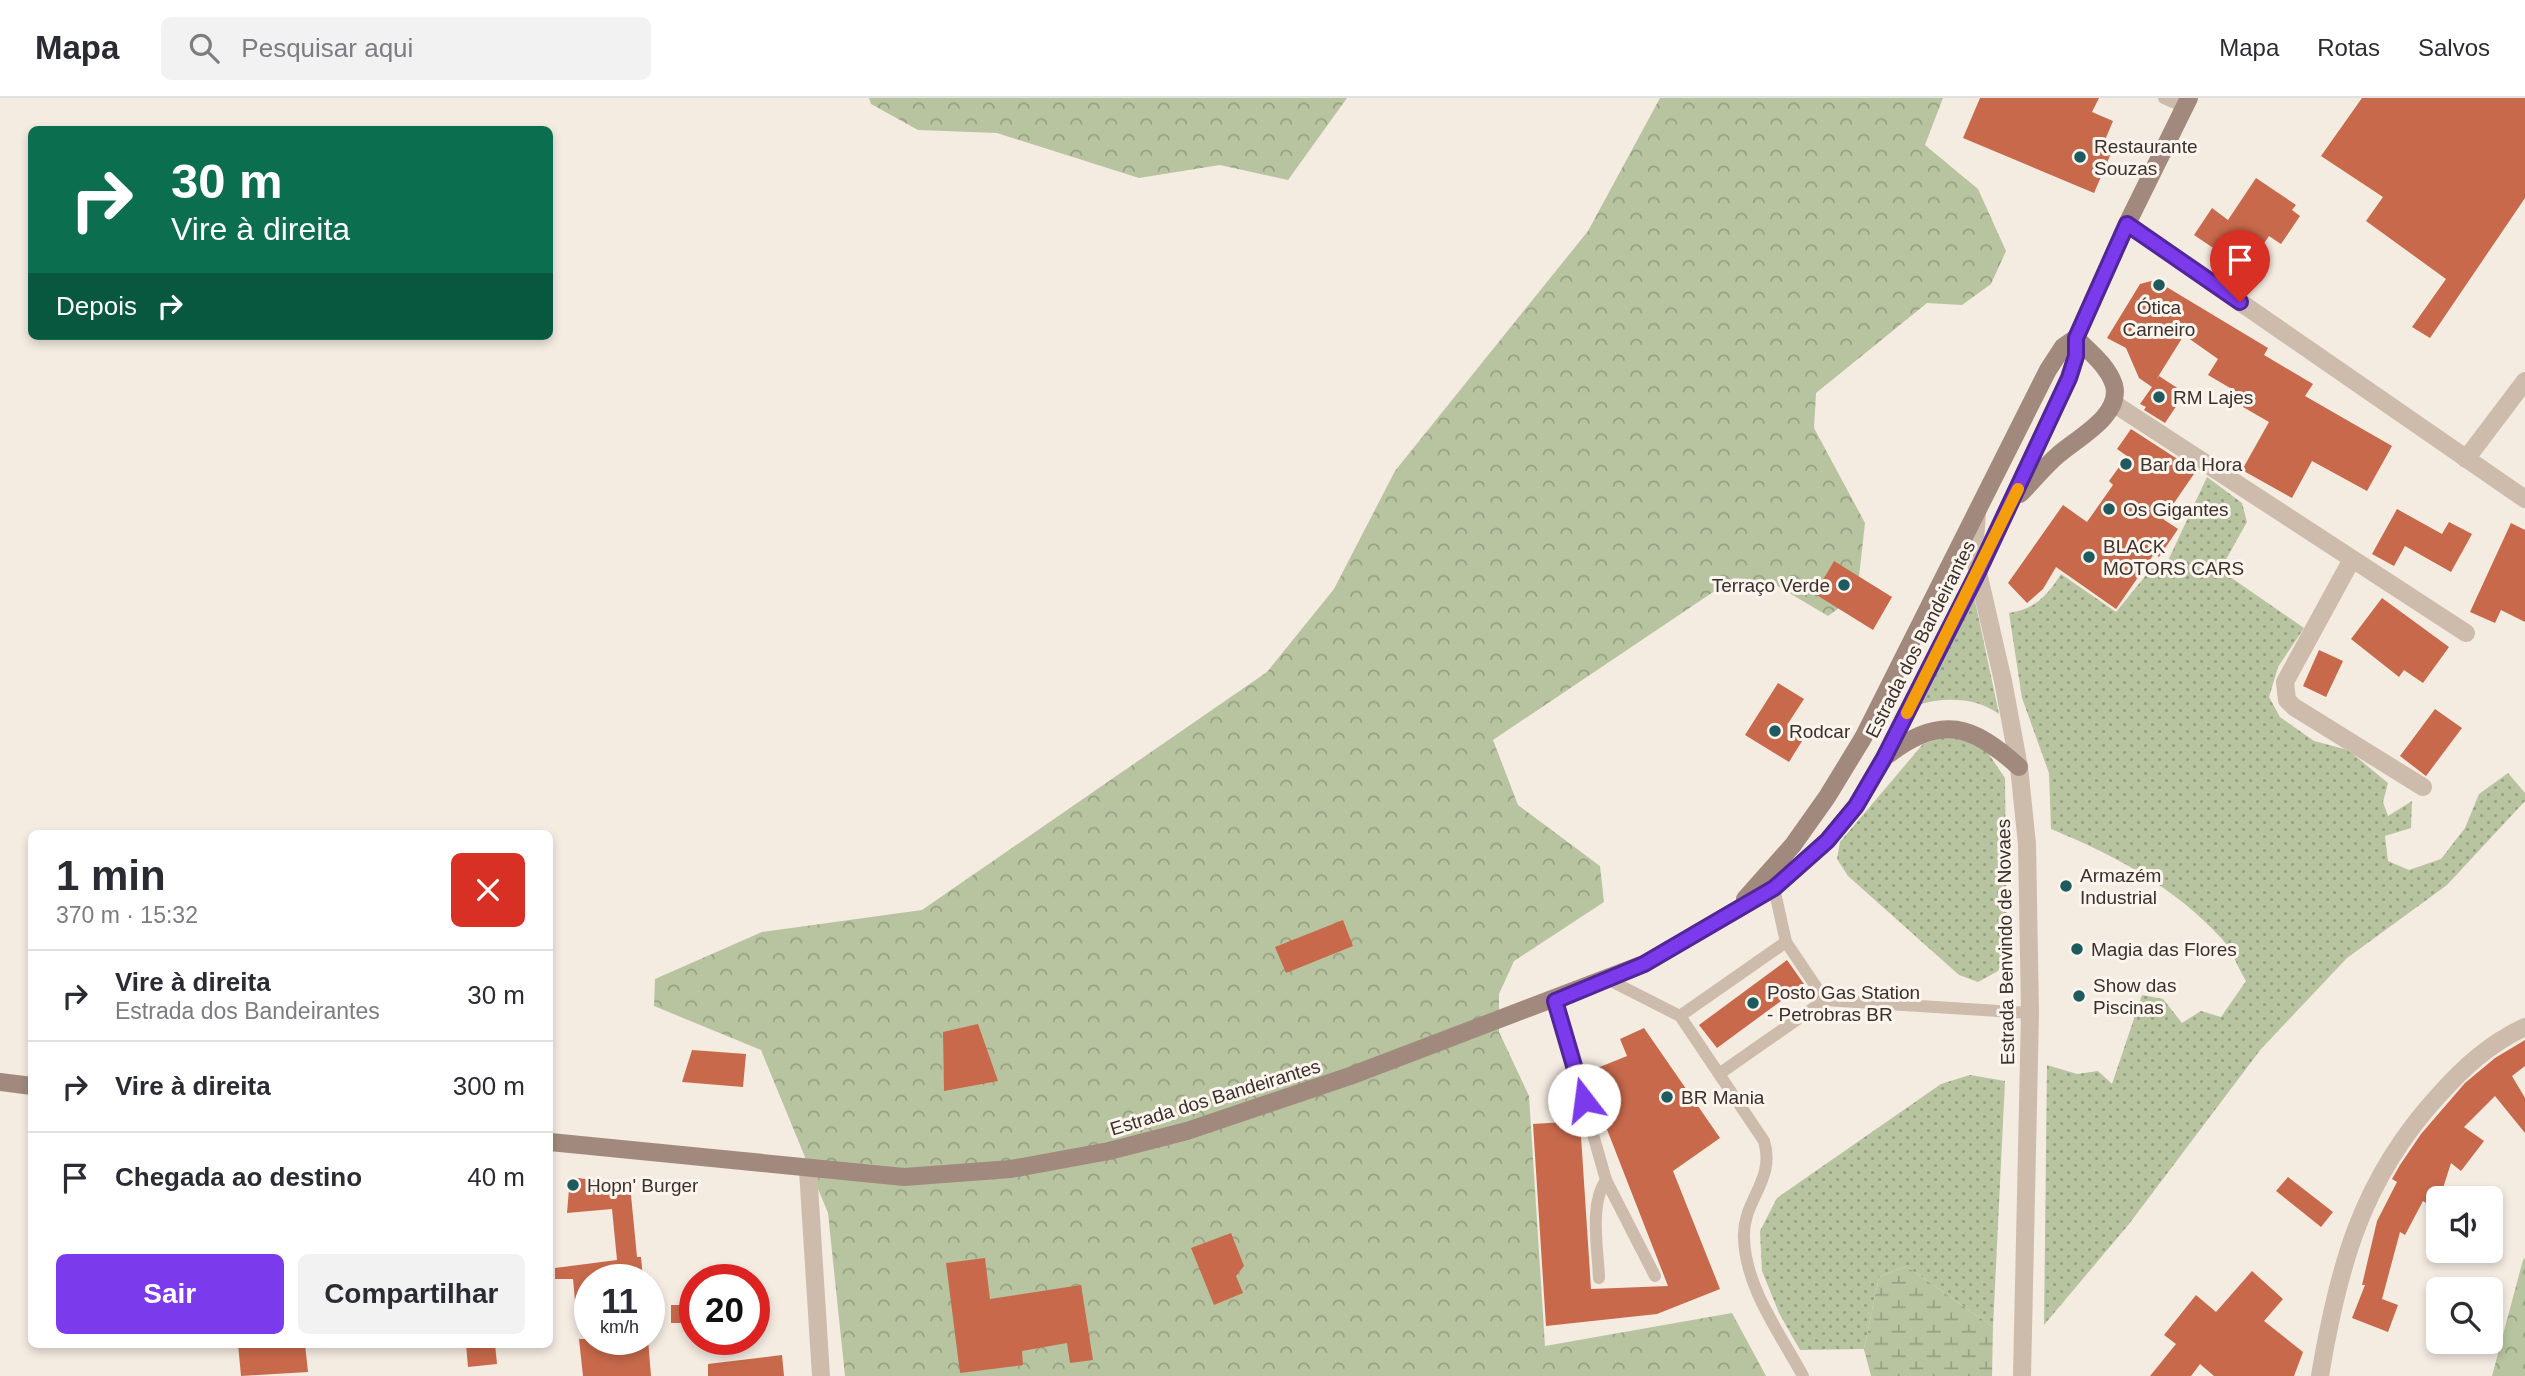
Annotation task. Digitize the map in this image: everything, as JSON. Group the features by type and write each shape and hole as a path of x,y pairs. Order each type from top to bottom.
{"main road":[{"name":"Estrada dos Bandeirantes","path":"553,1142 808,1170 904,1177 1011,1168 1109,1151 1187,1131 1350,1076 1609,980 1693,938 1774,888 1827,841 1856,806 1884,758 2011,505 2069,378 2076,356 2076,338 2127,224 2187,102"},
{"name":"Estrada dos Bandeirantes","path":"1733,912 1793,845 1827,797 1863,738 2048,370 2063,347 2076,338"},
{"path":"2011,505 2058,455 2095,425 2113,403 2115,388 2110,375 2076,338"},
{"path":"1884,758 1908,740 1928,731 1947,728 1981,736 2019,767"},
{"path":"0,1082 28,1086"}],"street":[{"path":"2127,224 2525,499"},
{"path":"2466,459 2525,381"},
{"path":"2113,403 2351,561 2466,633"},
{"name":"Estrada Benvindo de Novaes","path":"1977,512 1974,555 2003,681 2019,767 2027,844 2030,1013 2022,1376"},
{"path":"2351,561 2285,682 2284,691 2294,707 2423,787"},
{"path":"2320,1376 2331,1308 2347,1253 2376,1180 2424,1111 2467,1064 2497,1042 2525,1027"},
{"path":"808,1170 821,1376"}],"lane":[{"path":"2164,98 2187,102"},
{"path":"1774,888 1786,942 1825,1000"},
{"path":"1680,1016 1786,942"},
{"path":"1609,980 1680,1016 1764,1141 1769,1159 1765,1176 1749,1208 1743,1237 1748,1267 1759,1294 1803,1376"},
{"path":"1719,1074 1825,1000 2030,1013"},
{"path":"1555,1001 1606,1180 1655,1276"},
{"path":"1599,1278 1598,1204 1600,1189 1606,1180"}],"green space":[{"path":"869,98 1347,98 1288,180 1220,165 1139,178 997,133 918,130 871,104"},
{"path":"1660,98 1943,98 1925,145 1978,189 2006,251 1991,284 1962,305 1927,303 1816,393 1814,428 1865,523 1857,595 1828,616 1769,581 1734,578 1493,740 1518,805 1600,866 1604,902 1514,961 1499,994 1499,1032 1529,1096 1545,1346 1732,1313 1766,1376 845,1376 828,1213 761,1050 654,1006 655,979 762,932 922,910 1267,672 1334,589 1395,471 1588,231"},
{"path":"2207,477 2242,503 2247,522 2220,570 2304,628 2278,667 2269,697 2280,717 2314,741 2348,750 2388,783 2383,802 2388,816 2412,801 2411,828 2385,836 2388,861 2409,870 2441,859 2465,828 2479,794 2508,773 2525,793 2525,801 2447,885 2347,958 2261,1049 2129,1224 2044,1325 2047,1065 2077,1074 2098,1071 2112,1084 2142,995 2163,999 2182,1023 2201,1011 2221,1017 2246,981 2226,943 2204,920 2164,888 2098,850 2051,829 2049,773 2022,698 2009,613 2040,600 2061,574 2116,612 2151,569 2166,565"},
{"path":"1974,596 1999,714 1980,704 1959,700 1917,705"},
{"path":"1947,736 1965,736 1986,750 2005,778 2007,951 1998,971 1978,982 1959,975 1848,876 1837,859 1840,842 1923,744"},
{"path":"1970,1075 2005,1081 1993,1327 1906,1266 1879,1277 1864,1349 1800,1350 1779,1313 1762,1271 1760,1231 1777,1198 1941,1084"},
{"path":"2525,1258 2525,1376 2492,1376 2498,1354 2503,1354 2503,1335"},
{"path":"1906,1266 1993,1327 1992,1376 1871,1376 1864,1349 1879,1277"}],"building":[{"path":"1980,98 2099,98 2092,112 2113,121 2105,140 2115,144 2094,193 1963,138"},
{"path":"2362,98 2525,98 2525,198 2430,338 2412,327 2446,279 2366,221 2383,197 2321,156"},
{"path":"2256,178 2296,205 2292,210 2300,216 2281,244 2269,236 2246,270 2194,235 2212,208 2228,220"},
{"path":"2155,280 2268,348 2264,355 2313,384 2305,396 2392,446 2367,491 2312,461 2292,498 2242,470 2269,422 2243,407 2247,398 2208,375 2218,359 2184,335 2156,380 2159,376 2185,393 2165,423 2144,410 2146,407 2140,404 2152,387 2139,378 2126,348 2107,338 2140,284"},
{"path":"2131,429 2196,471 2163,519 2178,529 2159,557 2154,554 2116,609 2056,567 2043,589 2027,603 2008,583 2063,505 2087,522 2113,485 2109,481 2127,456 2117,449"},
{"path":"2397,509 2442,534 2449,522 2472,534 2451,572 2405,546 2394,566 2372,554"},
{"path":"2511,523 2525,530 2525,622 2501,610 2495,623 2470,612"},
{"path":"1834,561 1892,597 1873,630 1815,594"},
{"path":"2382,598 2449,647 2423,683 2404,670 2399,677 2351,639"},
{"path":"2319,650 2343,661 2326,697 2303,686"},
{"path":"1778,683 1804,699 1789,722 1807,733 1789,762 1745,735"},
{"path":"2435,709 2462,728 2426,776 2400,756"},
{"path":"1343,920 1353,946 1286,973 1275,947"},
{"name":"Posto Gas Station - Petrobras BR","path":"1787,960 1804,984 1717,1048 1699,1025"},
{"path":"978,1024 998,1081 944,1091 943,1032"},
{"path":"1644,1028 1720,1138 1673,1171 1720,1289 1657,1314 1546,1326 1533,1124 1580,1121 1591,1289 1668,1286 1585,1073 1627,1056 1620,1039"},
{"path":"2525,1040 2525,1066 2512,1076 2525,1098 2525,1133 2495,1096 2464,1127 2484,1141 2461,1171 2451,1163 2444,1186 2426,1186 2426,1203 2423,1201 2405,1235 2400,1232 2382,1299 2398,1305 2388,1332 2352,1318 2365,1285 2362,1285 2377,1221 2397,1182 2392,1179 2421,1134 2465,1083 2495,1058"},
{"path":"692,1050 746,1054 743,1087 682,1082"},
{"path":"570,1177 630,1185 637,1257 641,1257 642,1264 586,1264 617,1260 612,1209 567,1213"},
{"path":"2288,1177 2333,1212 2321,1227 2276,1191"},
{"path":"1231,1233 1244,1266 1236,1276 1243,1293 1214,1305 1191,1248"},
{"path":"985,1258 990,1299 1081,1285 1093,1360 1070,1363 1067,1343 1022,1351 1023,1365 960,1373 946,1263"},
{"path":"574,1266 574,1290 573,1279 555,1279 555,1268"},
{"path":"2252,1271 2283,1299 2264,1321 2303,1352 2294,1376 2214,1376 2200,1364 2191,1376 2150,1376 2176,1344 2164,1335 2196,1295 2216,1312"},
{"path":"671,1305 679,1305 679,1323 671,1323"},
{"path":"238,1348 305,1348 308,1372 241,1376"},
{"path":"466,1348 495,1348 497,1364 468,1367"},
{"path":"581,1355 649,1355 651,1376 583,1376"},
{"path":"782,1355 784,1376 708,1376 708,1364"}],"slow traffic":[{"path":"1907,713 2018,489"}],"place":[{"name":"Restaurante Souzas","path":"2080,157"},
{"name":"Ótica Carneiro","path":"2159,285"},
{"name":"RM Lajes","path":"2159,397"},
{"name":"Bar da Hora","path":"2126,464"},
{"name":"Os Gigantes","path":"2109,509"},
{"name":"BLACK MOTORS CARS","path":"2089,557"},
{"name":"Terraço Verde","path":"1844,585"},
{"name":"Rodcar","path":"1775,731"},
{"name":"Armazém Industrial","path":"2066,886"},
{"name":"Magia das Flores","path":"2077,949"},
{"name":"Show das Piscinas","path":"2079,996"},
{"name":"Posto Gas Station - Petrobras BR","path":"1753,1003"},
{"name":"BR Mania","path":"1667,1097"},
{"name":"Hopn' Burger","path":"573,1185"}],"route":[{"path":"1584,1100 1555,1001 1644,964 1693,938 1774,888 1827,841 1856,806 1884,758 2011,505 2069,378 2076,356 2076,338 2127,224 2240,302"}]}
